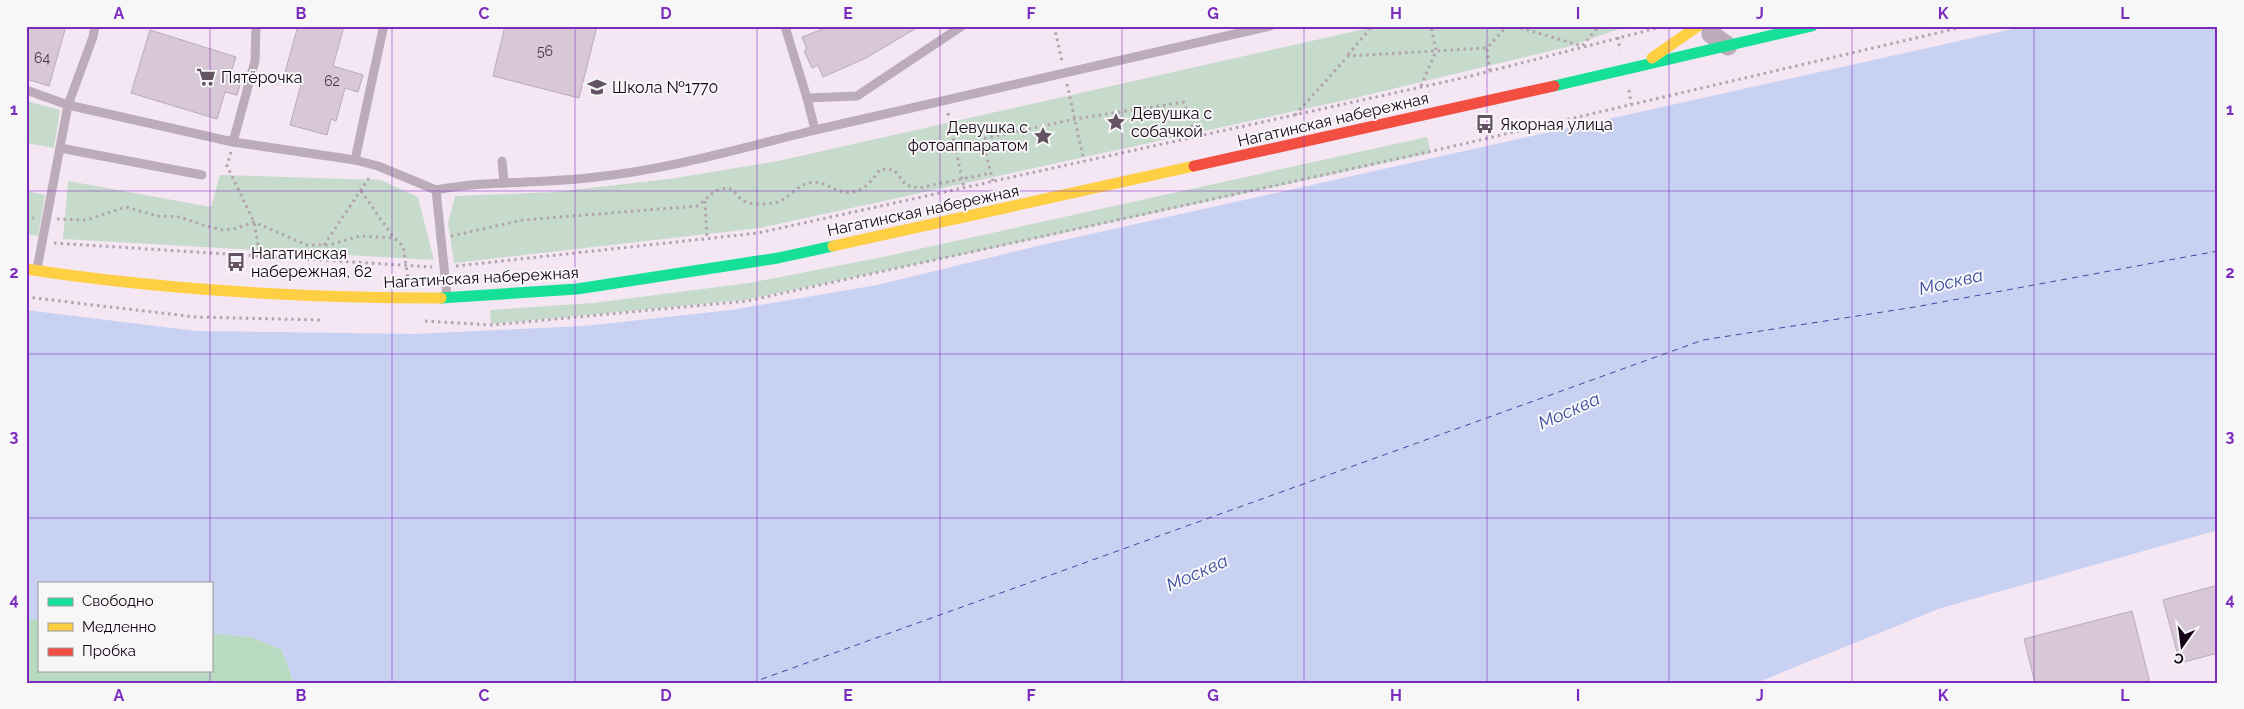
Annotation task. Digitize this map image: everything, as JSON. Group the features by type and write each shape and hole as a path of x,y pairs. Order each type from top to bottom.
{"street":[{"path":"1639,67 1698,26"},
{"path":"1711,26 1711,34 1728,46"},
{"name":"Нагатинская набережная","path":"31,270 232,292 345,298 447,298 577,289 778,258 1639,67 1812,26"}],"lane":[{"path":"31,270 42,242 68,105 93,37 95,26"},
{"path":"233,142 254,61 256,26"},
{"path":"355,160 383,29 381,26"},
{"path":"787,26 786,30 815,130"},
{"path":"807,98 857,96 962,26"},
{"path":"26,90 68,105 233,142 355,160 378,166 436,190 467,184 594,178 660,168 815,130 1270,26"},
{"path":"60,148 202,175"},
{"path":"502,162 504,182"},
{"path":"436,190 447,298"}],"path":[{"path":"1054,26 1065,73"},
{"path":"1294,115 1348,56 1372,26"},
{"path":"1421,87 1436,51 1431,26"},
{"path":"1348,56 1487,48 1507,26"},
{"path":"1514,26 1582,46"},
{"path":"1582,46 1600,26"},
{"path":"42,242 444,268 758,233 1421,87 1664,26"},
{"path":"1487,48 1490,71"},
{"path":"1068,89 1084,161"},
{"path":"945,100 964,188"},
{"path":"993,181 982,139 1075,119 1184,102 1195,137"},
{"path":"233,142 227,166 254,222 260,257"},
{"path":"441,238 523,220 697,206 705,201 713,192 729,188 735,190 745,202 754,204 784,200 808,183 822,183 836,191 854,192 867,185 881,169 894,170 906,185 918,188 991,173"},
{"path":"323,245 360,191 394,238 403,246 407,266"},
{"path":"705,201 707,238"},
{"path":"47,219 86,220 126,207 157,216 180,217 223,230 237,228 254,222 308,245 323,245 360,236 394,238"}],"green space":[{"path":"1378,26 1627,26 1571,46 1355,98 760,228 454,263 448,224 455,196 555,192 669,179 778,161"},
{"path":"26,101 60,110 54,148 26,143"},
{"path":"1427,137 1431,153 744,300 491,324 490,310 593,303 749,283 878,258"},
{"path":"220,175 381,180 418,197 434,260 63,239 68,181 211,207"},
{"path":"26,191 45,195 38,236 26,234"},
{"path":"26,619 38,620 38,672 212,672 212,633 251,637 282,650 294,683 26,683"}],"water":[{"name":"Москва","path":"2026,26 2218,26 2218,530 1941,608 1756,683 294,683 282,650 251,637 212,633 212,582 38,582 38,620 26,619 26,310 196,331 415,334 584,326 731,310 877,285 1046,244"}],"building":[{"path":"26,26 66,26 49,86 26,79"},
{"path":"298,26 344,26 333,66 363,75 358,92 345,88 336,121 331,119 327,135 290,125 303,77 285,72"},
{"path":"505,26 597,26 579,98 493,76"},
{"path":"822,26 920,26 866,58 823,77 818,65 812,68 804,51 807,49 802,37 823,29"},
{"path":"150,30 236,57 230,75 242,78 237,95 225,92 217,119 131,93"},
{"path":"2218,585 2218,653 2180,663 2163,600"},
{"path":"2132,611 2150,683 2035,683 2024,639"}],"ferry route":[{"path":"751,683 1703,340 1915,307 2218,251"}],"traffic: fast":[{"path":"1554,86 1812,26"},
{"path":"441,298 577,289 778,258 833,246"}],"traffic: slow":[{"path":"1652,58 1698,26"},
{"path":"833,246 1194,166"},
{"path":"26,269 129,282 233,291 389,298 441,298"}],"traffic: jam":[{"path":"1194,166 1554,86"}],"place":[{"name":"Пятёрочка","path":"206,77"},
{"name":"Школа №1770","path":"597,87"},
{"name":"Девушка с собачкой","path":"1116,122"},
{"name":"Якорная улица","path":"1485,124"},
{"name":"Девушка с фотоаппаратом","path":"1043,136"},
{"name":"Нагатинская набережная, 62","path":"236,262"}]}
